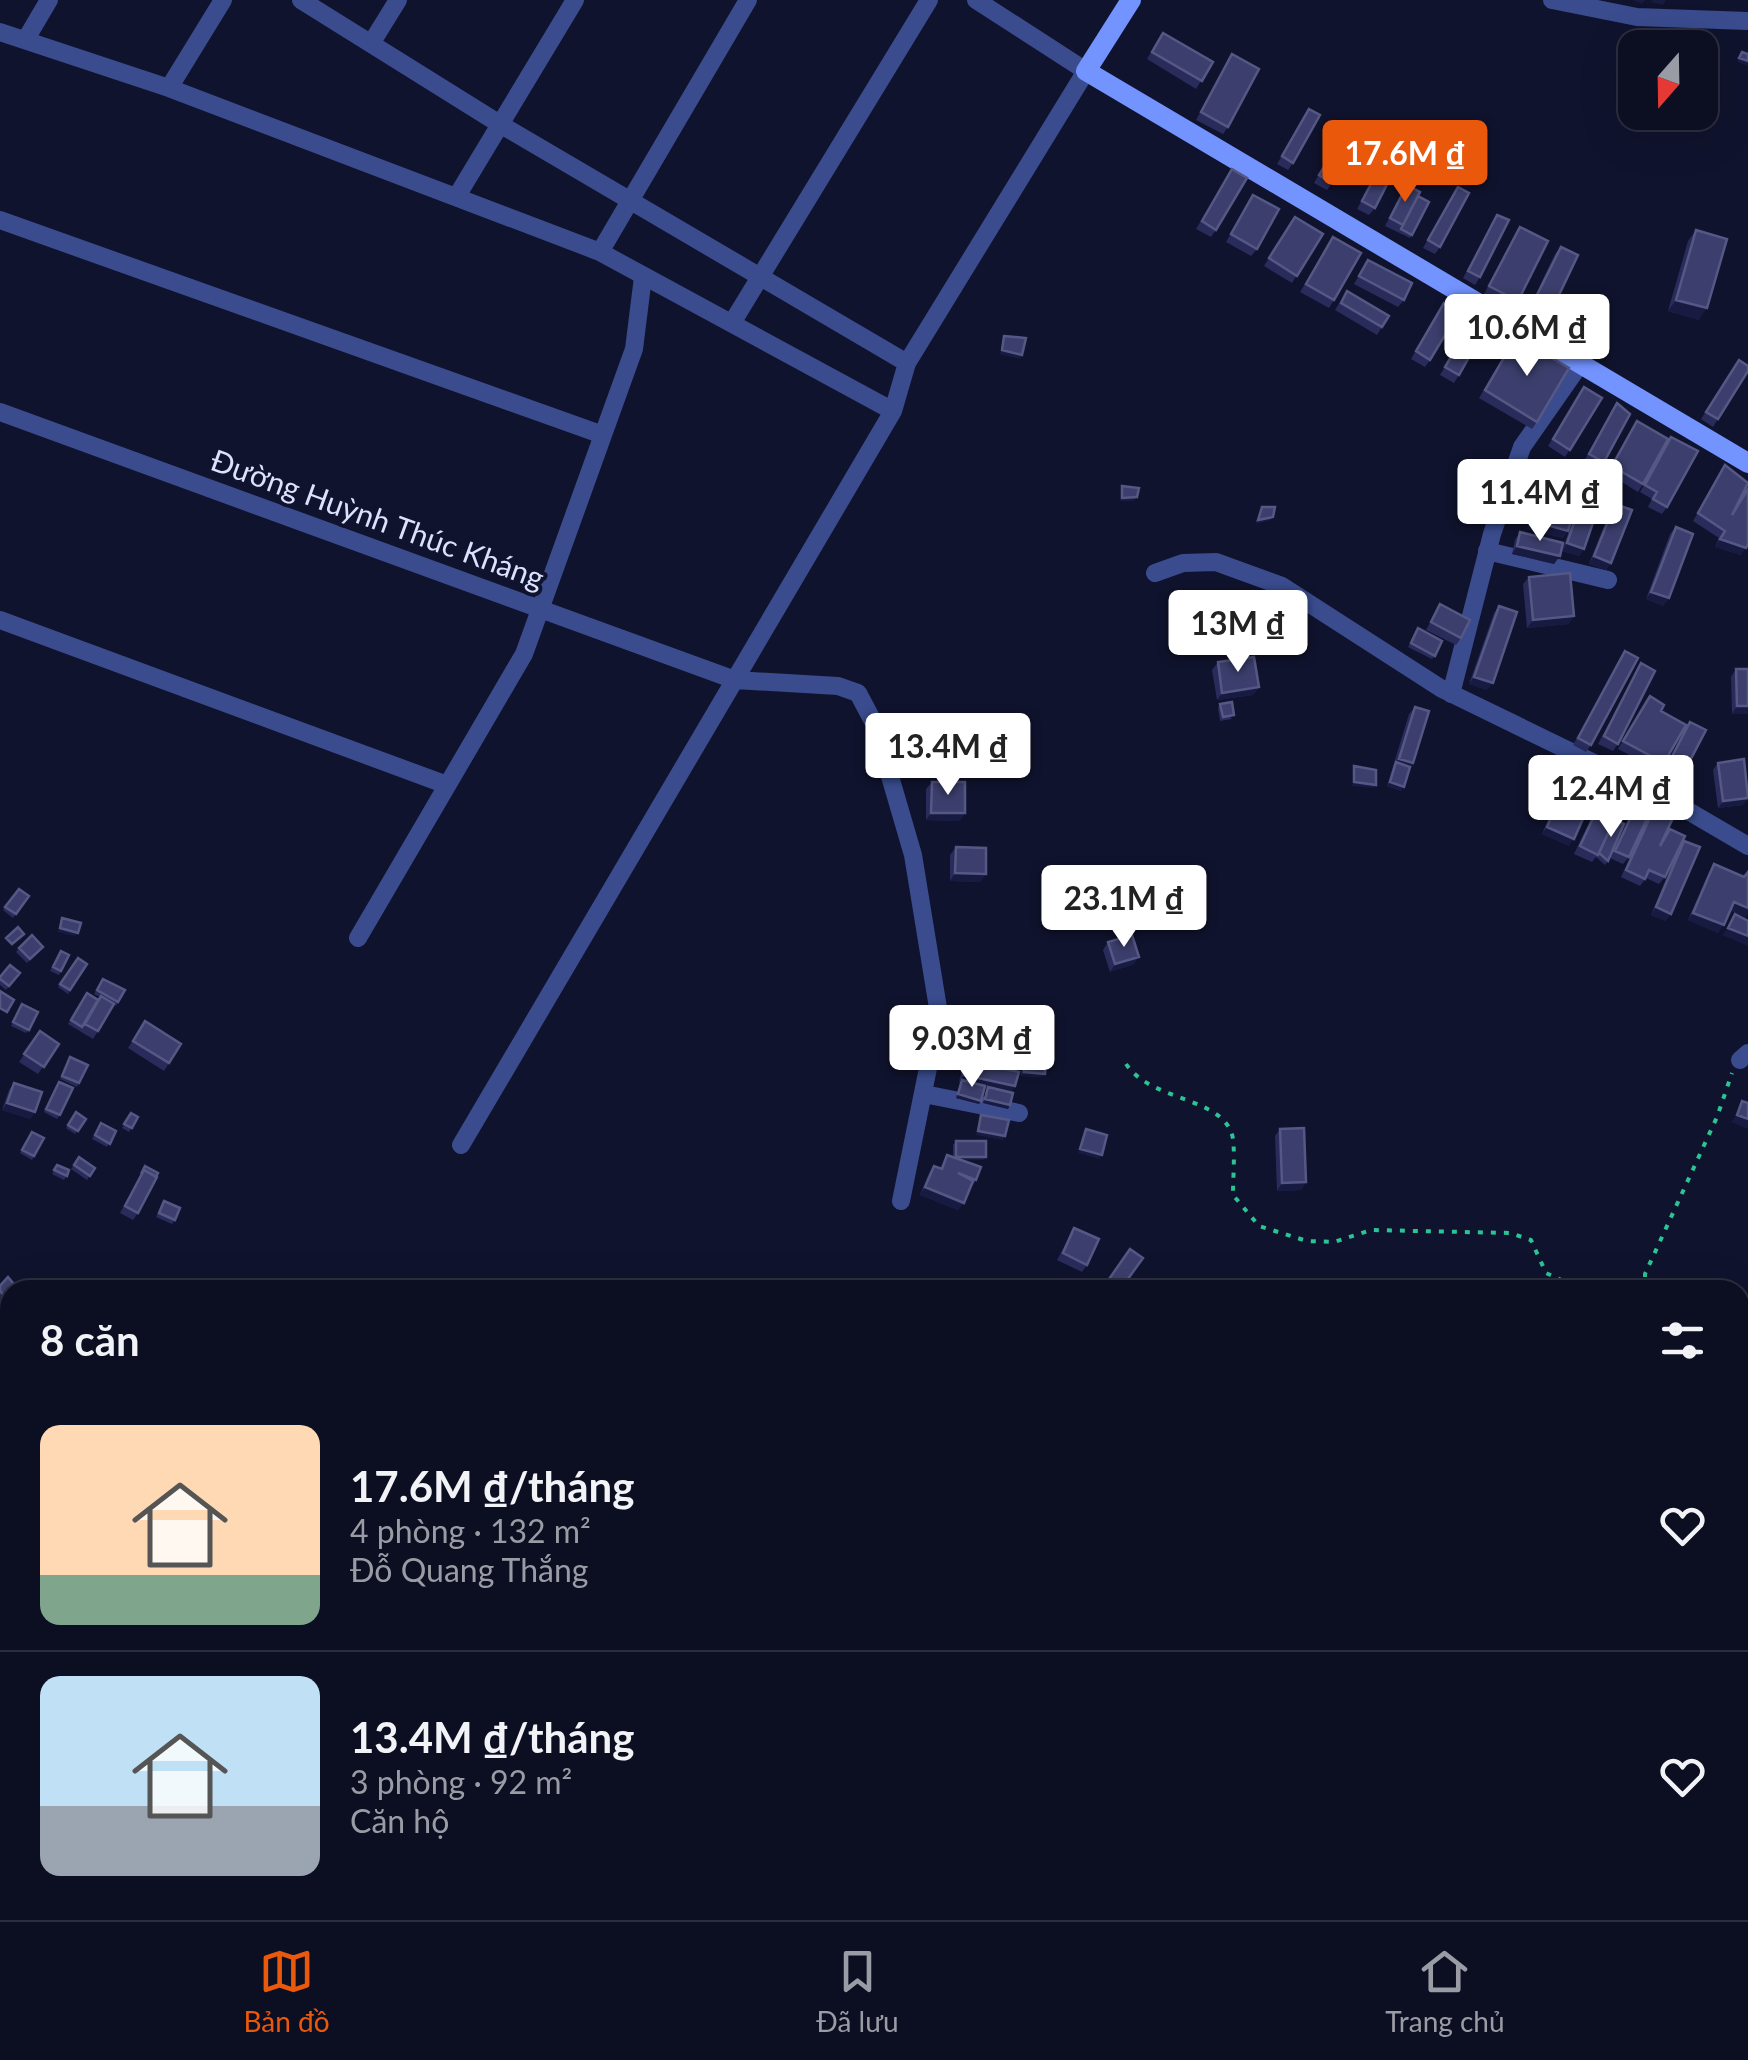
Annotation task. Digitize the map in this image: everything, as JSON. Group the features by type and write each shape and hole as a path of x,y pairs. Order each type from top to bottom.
{"street":[{"path":"26,39 48,0"},
{"path":"169,88 224,0"},
{"path":"301,0 498,123 907,364"},
{"path":"372,42 398,0"},
{"path":"457,196 574,0"},
{"path":"600,252 748,0"},
{"path":"732,323 928,0"},
{"path":"976,0 1086,71 1748,463"},
{"path":"462,1145 893,411 907,364 1131,0"},
{"path":"1552,0 1636,17 1748,21"},
{"path":"0,32 169,88 600,252 893,411"},
{"path":"0,220 604,436"},
{"path":"358,938 524,654 634,349 643,276"},
{"path":"1451,694 1487,551 1522,446 1580,364"},
{"name":"Đường Huỳnh Thúc Kháng","path":"0,412 540,605 735,680 858,693 875,724 913,855 939,1014 924,1094"},
{"path":"1487,551 1608,580"},
{"path":"1156,573 1183,562 1216,562 1282,586 1451,694 1666,798 1748,846"},
{"path":"0,620 447,784"},
{"path":"901,1201 924,1094 1020,1112"}],"path":[{"path":"1644,1280 1717,1117 1726,1082 1744,1056"},
{"path":"1126,1064 1144,1085 1206,1106 1222,1118 1233,1137 1233,1195 1260,1226 1307,1241 1334,1242 1371,1230 1510,1233 1531,1240 1546,1273 1561,1280"}],"building":[{"path":"1163,33 1213,62 1202,81 1152,52"},
{"path":"1232,54 1259,69 1228,127 1201,112"},
{"path":"1309,109 1320,115 1293,163 1282,156"},
{"path":"1347,129 1360,137 1332,183 1319,175"},
{"path":"1391,146 1403,153 1375,208 1362,201"},
{"path":"1232,169 1247,178 1216,230 1202,221"},
{"path":"1407,185 1420,192 1403,225 1390,218"},
{"path":"1458,187 1469,193 1440,247 1428,240"},
{"path":"1253,195 1279,209 1257,249 1231,234"},
{"path":"1418,196 1429,202 1412,235 1401,229"},
{"path":"1497,215 1509,220 1480,277 1468,271"},
{"path":"1295,217 1323,234 1297,276 1269,258"},
{"path":"1520,227 1548,241 1518,301 1489,286"},
{"path":"1696,230 1727,239 1707,308 1676,300"},
{"path":"1333,237 1361,253 1334,300 1306,284"},
{"path":"1561,247 1578,255 1548,318 1530,309"},
{"path":"1368,260 1412,283 1404,300 1359,276"},
{"path":"1347,291 1389,316 1382,327 1341,303"},
{"path":"1444,303 1459,312 1430,360 1416,351"},
{"path":"1473,319 1486,327 1459,375 1445,367"},
{"path":"1004,336 1026,338 1022,355 1002,350"},
{"path":"1516,337 1569,368 1537,422 1485,390"},
{"path":"1739,360 1748,366 1748,371 1718,419 1706,412"},
{"path":"1584,387 1602,398 1570,450 1553,439"},
{"path":"1617,403 1630,414 1604,462 1589,454"},
{"path":"1637,421 1668,439 1643,484 1612,466"},
{"path":"1671,437 1698,451 1667,507 1653,499 1657,492 1645,485"},
{"path":"1725,465 1748,483 1732,515 1748,489 1746,548 1720,539 1725,531 1698,513"},
{"path":"1122,486 1139,488 1137,497 1122,498"},
{"path":"1527,493 1560,501 1557,513 1524,506"},
{"path":"1615,504 1632,510 1611,563 1594,556"},
{"path":"1262,507 1275,507 1273,517 1258,520"},
{"path":"1536,507 1572,517 1568,531 1533,521"},
{"path":"1578,511 1595,517 1584,549 1567,543"},
{"path":"1676,527 1693,534 1669,598 1651,592"},
{"path":"1520,532 1563,543 1560,556 1517,546"},
{"path":"1570,573 1574,616 1533,620 1529,577"},
{"path":"1440,604 1470,620 1461,638 1431,622"},
{"path":"1499,606 1517,612 1493,683 1474,677"},
{"path":"1274,614 1285,624 1277,632 1266,623"},
{"path":"1209,625 1252,631 1250,648 1207,641"},
{"path":"1418,628 1442,641 1435,656 1411,643"},
{"path":"1625,651 1638,658 1591,745 1578,738"},
{"path":"1254,657 1259,687 1222,693 1218,662"},
{"path":"1641,663 1655,671 1618,744 1604,736"},
{"path":"1736,669 1748,669 1748,706 1737,706"},
{"path":"1650,696 1664,705 1661,711 1686,725 1664,763 1623,741"},
{"path":"1232,702 1234,715 1223,717 1220,704"},
{"path":"1415,707 1429,711 1413,763 1399,759"},
{"path":"933,722 960,722 962,769 934,769"},
{"path":"1690,722 1706,730 1682,776 1666,768"},
{"path":"1744,759 1748,798 1723,801 1718,763"},
{"path":"1396,762 1410,767 1404,787 1390,782"},
{"path":"1354,766 1376,770 1376,785 1354,782"},
{"path":"1571,770 1590,779 1578,808 1586,812 1574,839 1547,827"},
{"path":"932,782 965,782 965,813 931,813"},
{"path":"1605,793 1623,802 1598,855 1580,846"},
{"path":"1637,804 1651,810 1629,857 1615,851"},
{"path":"1653,811 1672,820 1660,846 1670,829 1685,836 1665,877 1649,870 1645,879 1626,870"},
{"path":"1614,820 1624,824 1608,861 1599,853"},
{"path":"1684,841 1700,847 1671,914 1656,907"},
{"path":"956,847 986,848 986,874 955,873"},
{"path":"1714,864 1744,877 1748,872 1748,908 1734,902 1724,925 1693,913"},
{"path":"19,889 29,896 16,914 5,907"},
{"path":"1735,914 1748,921 1748,936 1728,928"},
{"path":"62,918 81,923 78,933 60,928"},
{"path":"18,927 24,934 12,944 6,938"},
{"path":"32,935 43,947 30,959 19,948"},
{"path":"1132,935 1139,957 1115,964 1108,942"},
{"path":"61,951 69,955 61,971 53,967"},
{"path":"78,958 87,964 70,990 60,984"},
{"path":"10,965 20,973 9,986 0,977"},
{"path":"103,979 125,990 118,1002 97,990"},
{"path":"0,991 14,1000 7,1012 0,1008"},
{"path":"87,993 98,1000 82,1027 71,1020"},
{"path":"101,996 114,1004 98,1031 85,1024"},
{"path":"22,1004 38,1012 29,1030 13,1022"},
{"path":"145,1021 181,1044 169,1063 133,1041"},
{"path":"1006,1029 1027,1029 1028,1053 1006,1053"},
{"path":"40,1031 59,1044 44,1067 24,1054"},
{"path":"1025,1056 1046,1058 1045,1074 1024,1072"},
{"path":"70,1057 88,1065 79,1083 62,1076"},
{"path":"967,1061 1019,1072 1015,1086 964,1075"},
{"path":"962,1080 985,1086 981,1101 958,1094"},
{"path":"59,1082 73,1088 60,1115 46,1109"},
{"path":"14,1083 42,1092 35,1112 7,1103"},
{"path":"988,1087 1013,1093 1010,1105 985,1099"},
{"path":"1742,1101 1748,1103 1748,1119 1737,1115"},
{"path":"76,1112 86,1119 78,1131 68,1125"},
{"path":"131,1113 138,1117 132,1128 124,1124"},
{"path":"981,1115 1009,1120 1005,1136 978,1131"},
{"path":"101,1123 116,1131 110,1144 95,1135"},
{"path":"1304,1128 1306,1182 1282,1183 1280,1129"},
{"path":"1086,1129 1107,1135 1102,1155 1080,1149"},
{"path":"32,1132 44,1138 34,1156 22,1150"},
{"path":"956,1141 986,1141 986,1157 956,1157"},
{"path":"947,1155 981,1167 976,1180 958,1173 973,1181 964,1203 925,1187 934,1166 942,1169"},
{"path":"79,1157 95,1168 90,1176 74,1165"},
{"path":"57,1165 69,1170 67,1176 54,1170"},
{"path":"145,1166 158,1173 156,1177 144,1170 141,1174"},
{"path":"144,1170 157,1177 138,1213 125,1206"},
{"path":"164,1201 180,1208 175,1220 159,1213"},
{"path":"1074,1228 1099,1239 1087,1265 1063,1253"},
{"path":"1130,1249 1143,1258 1127,1280 1108,1280"}]}
